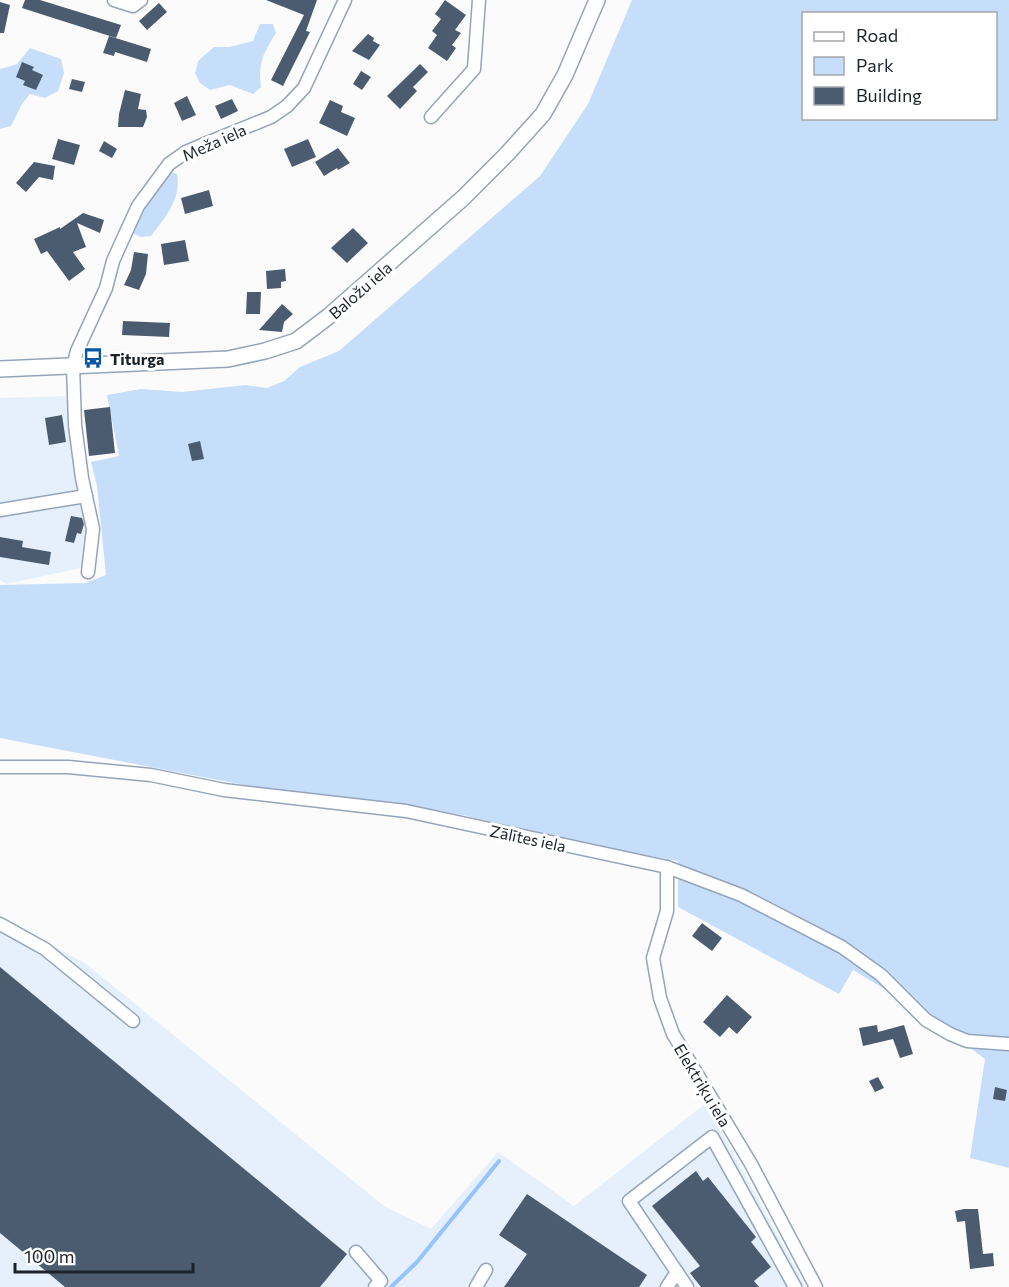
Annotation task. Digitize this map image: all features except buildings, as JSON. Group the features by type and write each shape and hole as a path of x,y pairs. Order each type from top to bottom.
{"main road":[{"name":"Baložu iela","path":"0,369 228,358 265,351 296,340 346,302 455,205 507,154 543,114 565,75 597,0"}],"street":[{"path":"114,0 133,6 141,0"},
{"name":"Meža iela","path":"88,572 93,529 75,426 74,366 77,351 106,288 113,261 138,206 169,164 186,152 271,117 287,106 304,88 345,0"},
{"path":"431,117 474,69 479,0"},
{"path":"0,510 86,496"},
{"name":"Zālītes iela","path":"0,767 68,767 151,775 224,790 406,811 667,867 741,895 842,946 881,975 926,1020 950,1034 967,1041 1009,1044"},
{"name":"Elektriķu iela","path":"667,867 667,911 653,958 660,998 673,1035 751,1164 816,1287"},
{"path":"0,924 45,949 133,1021"},
{"path":"687,1287 629,1201 712,1137 795,1287"},
{"path":"356,1252 381,1281 375,1287"},
{"path":"476,1287 486,1270"},
{"path":"667,1287 677,1272"}],"shaded area":[{"path":"66,396 74,456 89,526 81,568 6,584 0,580 0,398"},
{"path":"0,916 86,964 384,1206 431,1229 498,1152 574,1206 706,1103 806,1287 0,1287"}],"green space":[{"path":"632,0 1009,0 1009,1168 970,1158 985,1059 916,1008 853,970 839,994 678,907 678,861 571,841 463,815 275,791 0,738 0,585 85,583 106,575 97,486 91,462 119,456 107,395 141,389 182,392 246,385 267,388 284,381 300,367 339,351 540,176 588,104"},
{"path":"260,24 273,24 276,33 262,58 261,87 253,94 230,85 210,90 200,83 195,73 198,61 214,47 229,47 253,41"},
{"path":"30,48 61,59 64,73 58,91 45,98 30,94 11,126 0,129 0,69 17,64"},
{"path":"168,171 177,174 178,183 175,199 167,215 151,236 141,237 130,232 155,188"}],"waterway":[{"path":"391,1287 417,1262 499,1161"}],"place":[{"name":"Titurga","path":"93,358"}]}
